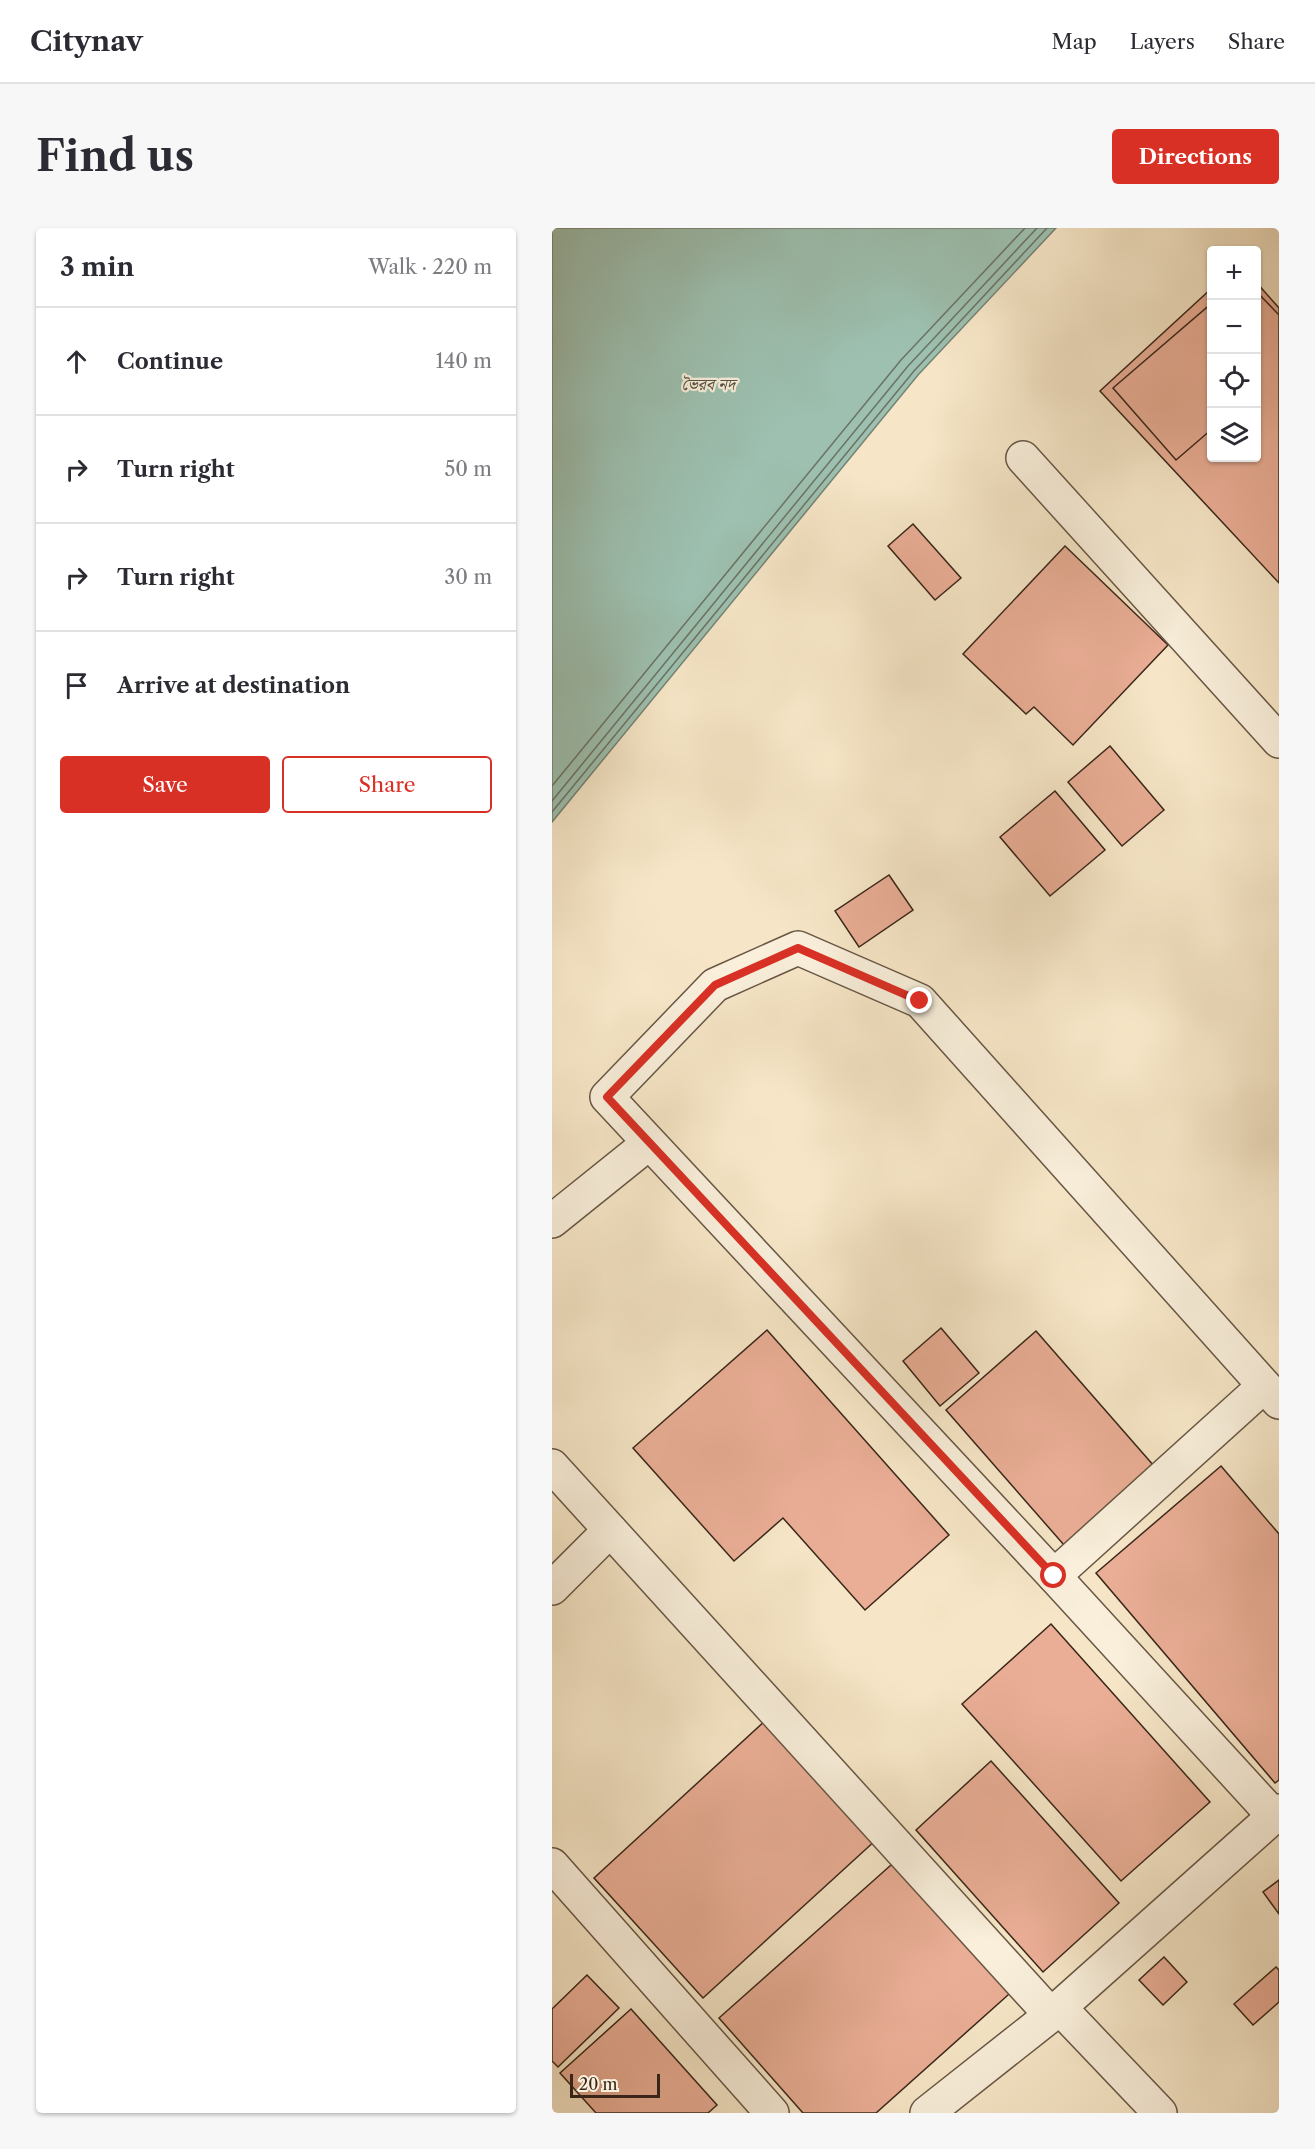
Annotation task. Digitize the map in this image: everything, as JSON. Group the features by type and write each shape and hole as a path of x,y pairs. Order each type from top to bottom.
{"street":[{"path":"1023,458 1279,741"},
{"path":"927,2113 1055,2011 1276,1813 1054,1576 649,1143 607,1097 715,985 798,948 920,1001 1272,1394 1054,1576"},
{"path":"552,1221 649,1143"},
{"path":"552,1466 1055,2011 1160,2113"},
{"path":"552,1588 610,1530"},
{"path":"552,1865 772,2113"}],"water":[{"name":"ভৈরব নদ","path":"552,228 1056,228 918,375 552,822"}],"building":[{"path":"1261,288 1279,308 1279,371 1261,386"},
{"path":"1207,293 1207,462 1261,462 1261,296 1279,315 1279,583 1100,391"},
{"path":"1207,307 1207,433 1176,460 1113,388"},
{"path":"913,524 961,578 935,600 888,546"},
{"path":"1065,546 1168,645 1073,745 1034,707 1026,714 963,654"},
{"path":"1110,746 1164,810 1122,846 1068,782"},
{"path":"1055,791 1105,850 1050,896 1000,837"},
{"path":"889,875 913,910 859,947 835,911"},
{"path":"941,1328 979,1373 940,1406 903,1361"},
{"path":"767,1330 949,1535 865,1610 783,1518 734,1561 633,1448"},
{"path":"1036,1331 1154,1466 1064,1545 946,1410"},
{"path":"1221,1466 1279,1534 1279,1780 1275,1783 1096,1573"},
{"path":"1051,1624 1210,1802 1121,1881 962,1704"},
{"path":"767,1719 877,1839 703,1998 594,1878"},
{"path":"991,1761 1119,1903 1043,1972 916,1830"},
{"path":"900,1857 1017,1987 876,2113 803,2113 719,2018"},
{"path":"1279,1880 1279,1914 1263,1892"},
{"path":"1164,1957 1187,1982 1163,2005 1139,1980"},
{"path":"1276,1967 1279,1970 1279,2002 1253,2025 1234,2004"},
{"path":"587,1975 619,2008 558,2067 552,2061 552,2009"},
{"path":"631,2009 717,2105 708,2113 596,2113 560,2073"}],"route":[{"path":"920,1001 798,948 715,985 607,1097 1054,1576"}]}
